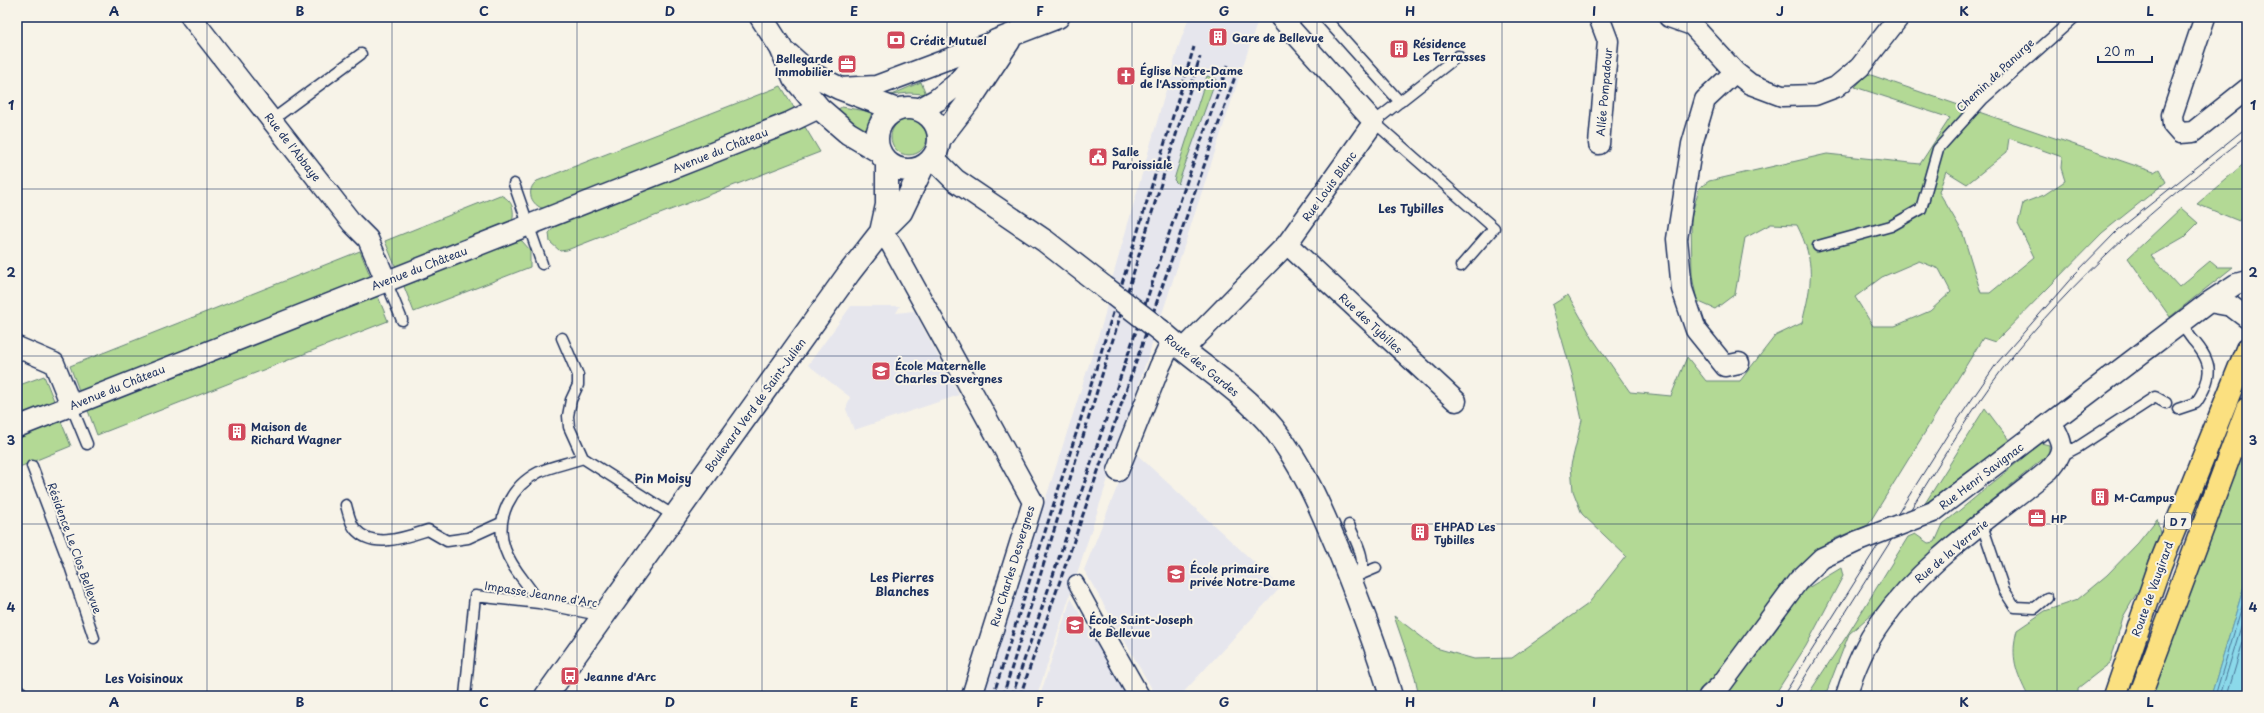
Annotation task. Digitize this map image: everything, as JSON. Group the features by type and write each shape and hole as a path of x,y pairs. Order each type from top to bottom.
{"main road":[{"path":"761,17 781,48 794,78 819,108 848,133 898,169 910,170 932,155 937,127 930,117 919,110 908,108 897,110 851,102 840,102 819,108"},
{"path":"919,110 937,100 956,85 980,56 1005,38 1058,17"},
{"name":"Boulevard Verd de Saint-Julien","path":"546,696 674,516 881,232 901,212 932,155 972,97 1005,38"},
{"path":"781,48 809,73 839,88 897,110"},
{"path":"883,157 877,140 879,128 886,117 897,110"},
{"name":"Route des Gardes","path":"932,155 955,180 1045,241 1230,386 1272,428 1300,467 1355,577 1391,696"},
{"name":"Boulevard Verd de Saint-Julien","path":"881,232 887,205 883,157"},
{"name":"Route de Vaugirard","path":"2115,696 2160,565 2247,349"},
{"name":"D 7","path":"2140,696 2247,409"}],"street":[{"name":"Rue de l'Abbaye","path":"191,17 352,223 368,239 386,281"},
{"path":"1280,17 1374,122"},
{"name":"Allée Pompadour","path":"1599,17 1608,41 1599,144"},
{"path":"1669,17 1692,25 1734,72 1750,84 1782,96 1815,95 1836,87 1860,67 1899,17"},
{"path":"2205,17 2172,115 2173,125 2180,133 2193,132 2247,89"},
{"path":"839,88 876,86 1005,38"},
{"path":"1734,72 1706,100 1692,144 1677,239 1682,289 1696,330 1726,366 1739,363"},
{"name":"Avenue du Château","path":"17,427 803,117 819,108"},
{"name":"Rue Louis Blanc","path":"1118,471 1162,360 1172,341 1287,244 1374,122"},
{"name":"Rue Charles Desvergnes","path":"881,232 891,244 1033,502 972,696"},
{"name":"Rue des Tybilles","path":"1287,244 1456,401"},
{"path":"2231,306 2242,282"},
{"name":"Rue Henri Savignac","path":"1709,696 1721,685 1798,581 1822,558 1858,541 1933,512 2209,302 2242,282"},
{"path":"2209,302 2231,306 2247,318"},
{"path":"17,347 54,363 71,405"},
{"path":"2051,422 2062,446 2061,456"},
{"name":"Rue de la Verrerie","path":"1846,696 1861,657 1880,623 1898,599 1918,578 2049,470 2061,456"},
{"path":"1076,583 1139,696"}],"lane":[{"path":"1324,17 1400,102"},
{"name":"Chemin de Panurge","path":"1818,246 1891,226 1921,209 1938,149 1983,99 2075,17"},
{"path":"272,120 362,54"},
{"path":"1458,56 1374,122 1494,228 1461,266"},
{"path":"514,184 542,264"},
{"path":"386,281 402,320"},
{"path":"2178,409 2196,403 2206,387 2210,370 2202,350 2180,324"},
{"path":"562,338 578,375 578,385 571,400 568,416 569,427 583,458 674,516"},
{"path":"2061,456 2078,447 2154,397 2166,403"},
{"path":"71,405 87,444"},
{"path":"539,603 532,589 515,571 504,548 501,523 507,502 520,485 539,472 583,458"},
{"name":"Résidence Le Clos Bellevue","path":"32,466 69,563 94,638"},
{"path":"346,505 354,528 369,539 394,540 428,530 447,541 468,538 501,523"},
{"path":"1349,525 1362,558 1363,565 1355,577"},
{"path":"1982,525 2004,590 2015,607 2035,608 2047,598"},
{"path":"1355,577 1376,568"},
{"name":"Impasse Jeanne d'Arc","path":"465,696 474,596 539,603 604,616"}],"shaded area":[{"path":"1189,17 1259,17 1037,696 982,696 1104,318 1113,276 1178,48"},
{"name":"École Maternelle Charles Desvergnes","path":"851,306 900,306 896,313 914,311 959,395 854,430 846,409 850,397 808,365"},
{"name":"École primaire privée Notre-Dame","path":"1132,450 1281,587 1180,696 1156,696 1084,570"},
{"name":"École Saint-Joseph de Bellevue","path":"1071,598 1110,666 1127,696 1040,696"}],"green space":[{"path":"1868,74 2154,172 2159,169 2166,182 2102,233 1995,342 1983,338 1868,525 1836,538 1797,569 1711,683 1697,696 1419,696 1415,677 1394,616 1436,648 1474,659 1512,658 1588,604 1626,556 1582,514 1573,491 1571,465 1582,420 1572,374 1552,305 1568,295 1593,339 1630,392 1671,396 1687,357 1706,381 1740,381 1775,336 1802,323 1810,284 1810,262 1803,238 1797,225 1771,224 1745,238 1735,294 1715,309 1697,301 1692,276 1691,218 1699,188 1709,181 1827,154 1920,164 1950,118 1855,87","holes":["2009,138 2062,157 2061,168 2065,181 2044,195 2023,203 2018,224 2034,257 1990,293 1981,293 1962,231 1939,192 1946,171 1967,184 2007,152","1919,261 1939,269 1951,292 1930,311 1895,326 1873,326 1855,297 1882,277"]},
{"path":"1207,76 1216,79 1178,184 1174,180"},
{"path":"921,82 926,94 909,93 891,95"},
{"path":"781,86 796,111 545,209 536,205 531,197 531,189 537,181"},
{"path":"842,107 872,112 866,131 836,110"},
{"path":"913,119 922,124 926,130 926,144 922,150 913,155 905,155 896,150 892,144 891,133 896,124 902,120"},
{"path":"805,127 820,152 567,250 560,251 550,242 549,233 557,224"},
{"path":"2247,161 2247,206 2239,221 2197,204"},
{"path":"500,195 508,200 512,206 512,223 396,268 385,241"},
{"path":"2181,208 2198,223 2184,237 2151,256 2179,287 2210,261 2217,267 2233,267 2170,317 2128,258"},
{"path":"517,239 522,241 530,250 530,267 414,312 403,284"},
{"path":"360,251 371,278 80,393 70,366"},
{"path":"377,294 388,321 97,435 87,408"},
{"path":"44,376 55,403 17,418 17,386"},
{"path":"1985,408 2009,440 1924,505"},
{"path":"60,419 71,446 17,468 17,436"},
{"path":"2247,422 2247,576 2211,696 2149,696"},
{"path":"2041,443 2049,445 2049,454 1941,542 1914,568 1874,612 1849,634 1825,696 1807,696 1848,634 1908,537 1915,534 1928,543 1935,542 1943,524"},
{"path":"2157,519 2161,537 2146,577 2123,617 2110,663 2078,688 2078,696 2028,696 2015,664 2014,648 2017,630 2045,611 2077,600 2107,575 2138,543"},
{"path":"1841,568 1843,576 1806,646 1774,696 1725,696 1798,594"}],"water":[{"path":"2247,576 2247,696 2211,696"}],"tram line":[{"path":"1783,696 1948,434 1997,363 2074,275 2117,231 2247,127"},
{"path":"1793,696 1958,434 2004,367 2059,303 2118,244 2181,188 2247,136"}],"railway":[{"path":"993,696 1081,418 1194,47"},
{"path":"1003,696 1200,57"},
{"path":"1012,696 1188,178 1228,65"},
{"path":"1020,696 1238,68"}],"place":[{"name":"Gare de Bellevue","path":"1218,37"},
{"name":"Crédit Mutuel","path":"896,40"},
{"name":"Résidence Les Terrasses","path":"1399,49"},
{"name":"Bellegarde Immobilier","path":"847,64"},
{"name":"Église Notre-Dame de l'Assomption","path":"1126,76"},
{"name":"Salle Paroissiale","path":"1098,157"},
{"name":"École Maternelle Charles Desvergnes","path":"881,371"},
{"name":"Maison de Richard Wagner","path":"237,432"},
{"name":"M-Campus","path":"2100,497"},
{"name":"HP","path":"2037,518"},
{"name":"EHPAD Les Tybilles","path":"1420,532"},
{"name":"École primaire privée Notre-Dame","path":"1176,574"},
{"name":"École Saint-Joseph de Bellevue","path":"1075,625"},
{"name":"Jeanne d'Arc","path":"570,676"}],"district":[{"name":"Les Tybilles","path":"1411,208"},
{"name":"Pin Moisy","path":"663,478"},
{"name":"Les Pierres Blanches","path":"902,584"},
{"name":"Les Voisinoux","path":"144,678"}]}
